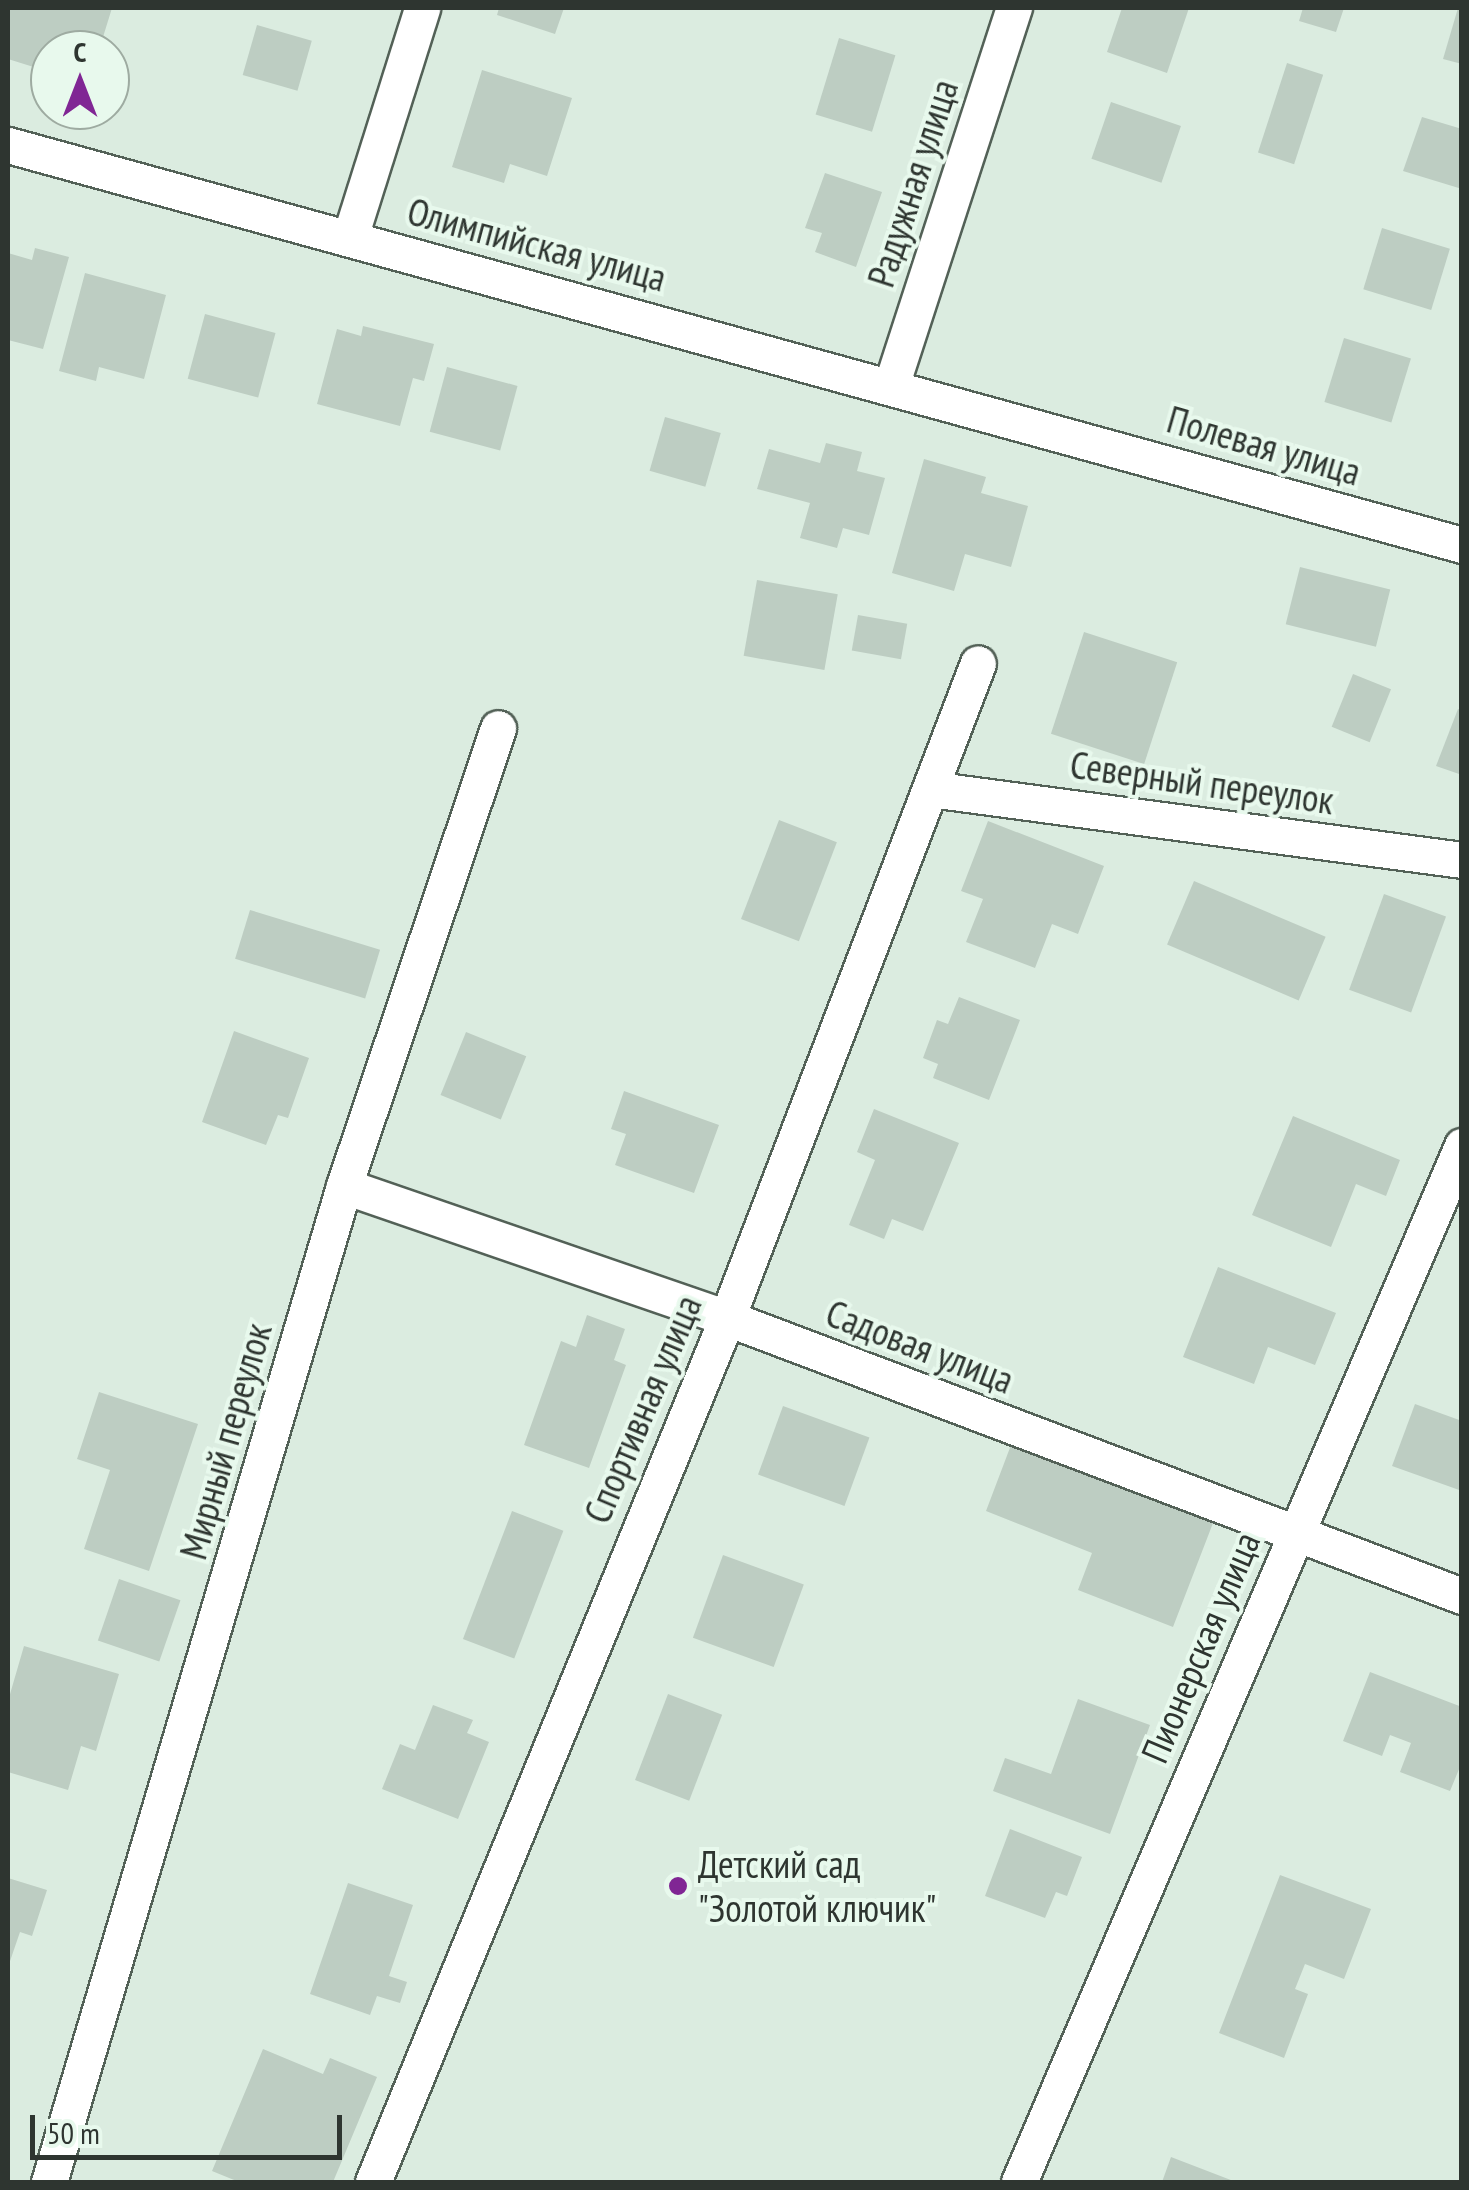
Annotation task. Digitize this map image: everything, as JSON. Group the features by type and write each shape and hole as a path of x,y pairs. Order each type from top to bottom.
{"street":[{"path":"350,237 422,8"},
{"name":"Радужная улица","path":"891,386 1014,8"},
{"name":"Олимпийская улица","path":"8,144 1044,428"},
{"name":"Полевая улица","path":"1044,428 1462,545"},
{"name":"Спортивная улица","path":"373,2182 727,1318 978,663"},
{"name":"Мирный переулок","path":"49,2182 344,1186 498,728"},
{"name":"Северный переулок","path":"930,788 1462,860"},
{"name":"Пионерская улица","path":"1018,2182 1462,1146"},
{"name":"Садовая улица","path":"344,1186 727,1318 1462,1596"}],"building":[{"path":"10,8 112,8 105,30 30,30 30,66 8,59"},
{"path":"499,8 564,8 555,34 497,15"},
{"path":"1122,8 1189,8 1167,73 1107,52"},
{"path":"1303,8 1344,8 1336,32 1299,21"},
{"path":"1458,8 1462,8 1462,64 1443,59"},
{"path":"257,25 312,41 297,91 243,75"},
{"path":"839,38 895,55 872,132 816,115"},
{"path":"1287,63 1323,75 1294,164 1258,152"},
{"path":"482,70 572,98 547,176 510,164 504,183 452,167"},
{"path":"1111,102 1181,126 1161,183 1091,159"},
{"path":"1422,117 1462,129 1462,189 1403,171"},
{"path":"825,173 882,192 856,267 815,252 822,233 805,228"},
{"path":"1382,228 1450,249 1431,310 1363,289"},
{"path":"35,248 69,257 43,349 8,340 8,253 32,260"},
{"path":"85,273 166,295 144,379 99,367 96,381 59,371"},
{"path":"205,314 276,333 258,398 188,379"},
{"path":"363,326 434,344 424,381 413,378 400,426 317,404 337,329 361,336"},
{"path":"1344,338 1411,358 1391,423 1324,402"},
{"path":"447,367 518,386 500,451 430,432"},
{"path":"665,417 721,433 705,487 650,471"},
{"path":"826,443 862,452 857,471 885,478 869,535 843,528 837,548 800,538 810,503 757,489 769,449 820,463"},
{"path":"924,459 986,477 981,493 1028,506 1011,567 965,554 954,591 892,573"},
{"path":"1300,567 1390,589 1376,647 1286,624"},
{"path":"757,580 838,594 824,670 744,656"},
{"path":"858,615 907,624 901,659 852,650"},
{"path":"1084,632 1177,662 1144,764 1051,734"},
{"path":"1353,674 1391,689 1370,742 1332,727"},
{"path":"1458,709 1462,711 1462,775 1436,766"},
{"path":"779,820 837,842 799,941 741,919"},
{"path":"988,821 1104,866 1078,934 1052,924 1035,968 966,942 983,899 961,891"},
{"path":"1194,881 1326,937 1299,1000 1167,945"},
{"path":"1384,894 1446,917 1411,1012 1349,990"},
{"path":"250,910 380,950 365,999 235,959"},
{"path":"959,997 1020,1020 989,1100 933,1078 938,1064 923,1058 937,1020 948,1024"},
{"path":"234,1031 309,1058 288,1118 278,1115 266,1145 202,1122"},
{"path":"466,1032 526,1056 501,1119 441,1095"},
{"path":"624,1091 719,1125 694,1193 615,1165 626,1134 611,1129"},
{"path":"874,1109 959,1143 923,1231 892,1219 884,1239 849,1225 875,1160 857,1152"},
{"path":"1293,1116 1400,1160 1386,1196 1356,1184 1331,1247 1252,1215"},
{"path":"1218,1267 1336,1313 1315,1365 1268,1347 1254,1384 1183,1357"},
{"path":"587,1315 625,1329 614,1360 626,1365 589,1468 524,1445 561,1341 576,1347"},
{"path":"99,1392 198,1424 149,1571 84,1549 110,1470 77,1459"},
{"path":"1415,1404 1462,1421 1462,1491 1392,1466"},
{"path":"783,1406 869,1437 844,1506 758,1475"},
{"path":"1011,1445 1213,1523 1173,1627 1078,1590 1092,1553 986,1511"},
{"path":"512,1511 563,1531 514,1659 463,1639"},
{"path":"723,1555 804,1584 774,1667 693,1638"},
{"path":"119,1579 180,1600 159,1662 98,1640"},
{"path":"24,1646 119,1674 96,1751 81,1746 68,1790 8,1772 8,1701"},
{"path":"1370,1672 1462,1707 1462,1762 1450,1791 1400,1772 1411,1743 1390,1735 1382,1756 1343,1741"},
{"path":"668,1694 722,1715 689,1801 635,1780"},
{"path":"1078,1699 1150,1725 1110,1834 993,1791 1005,1758 1051,1774"},
{"path":"433,1705 473,1720 467,1733 489,1742 458,1819 382,1789 400,1744 415,1750"},
{"path":"1010,1829 1082,1857 1067,1896 1056,1892 1045,1918 985,1896"},
{"path":"1280,1875 1371,1909 1344,1979 1305,1964 1295,1989 1308,1994 1284,2058 1219,2033"},
{"path":"8,1878 47,1890 32,1936 20,1932 8,1967"},
{"path":"348,1883 413,1905 389,1976 407,1982 400,2003 377,1996 370,2015 310,1994"},
{"path":"263,2049 323,2074 330,2058 377,2077 333,2182 239,2182 212,2171"},
{"path":"1171,2157 1236,2182 1162,2182"}],"place":[{"name":"Детский сад \"Золотой ключик\"","path":"678,1886"}]}
